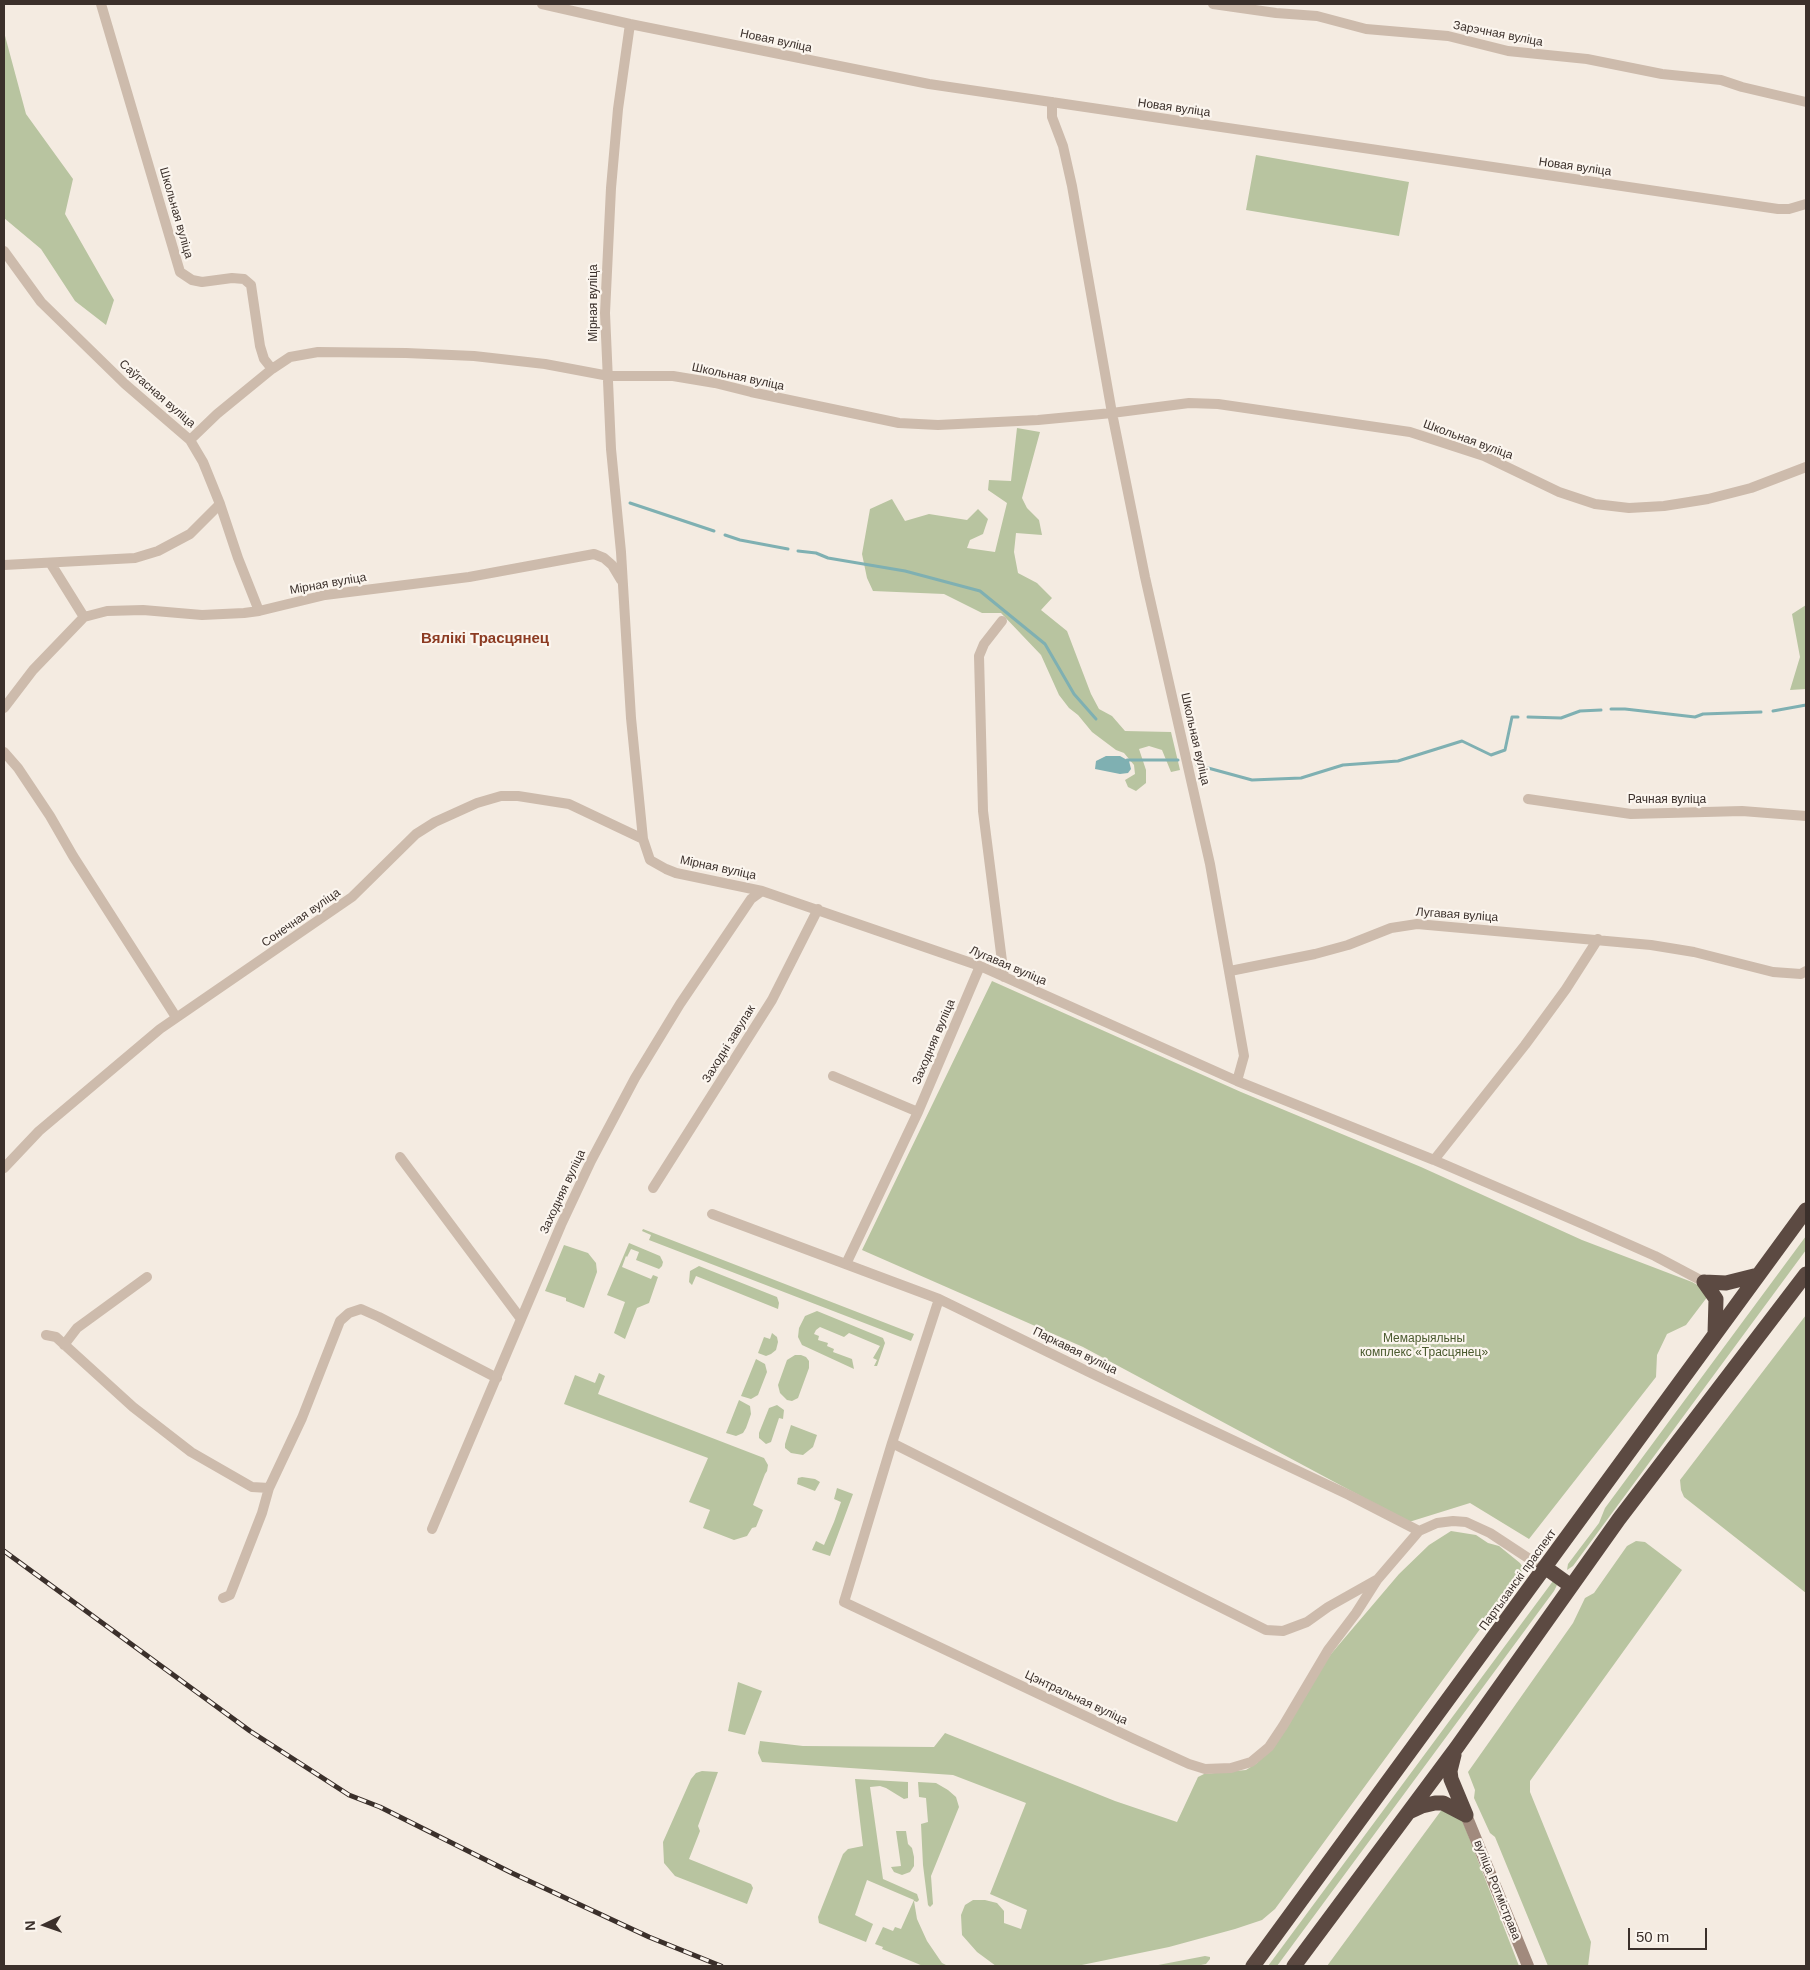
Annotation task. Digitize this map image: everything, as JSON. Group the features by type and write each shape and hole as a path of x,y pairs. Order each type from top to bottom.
{"highway":[{"name":"Партызанскі праспект","path":"1252,1966 1545,1569 1806,1210"},
{"path":"1294,1966 1458,1747 1619,1519 1806,1274"},
{"path":"1704,1282 1726,1283 1758,1275"},
{"path":"1704,1282 1716,1299 1715,1334"},
{"path":"1545,1569 1571,1586"},
{"path":"1458,1747 1450,1771 1451,1779 1466,1815"},
{"path":"1408,1813 1435,1803 1443,1803 1466,1815"}],"street":[{"name":"Школьная вуліца","path":"101,4 180,272 192,280 202,282 232,278 244,279 251,285 260,346 264,359 272,369"},
{"name":"Новая вуліца","path":"542,4 882,76 1778,209 1789,209 1806,204"},
{"name":"Зарэчная вуліца","path":"1213,4 1276,13 1316,16 1366,28 1448,36 1508,51 1587,59 1662,74 1721,80 1742,87 1806,102"},
{"name":"Мірная вуліца","path":"630,24 618,109 607,247 605,313 611,450 620,552 630,718 643,839 650,860 666,869 762,891"},
{"path":"1052,102 1052,117 1063,146 1072,186 1112,413"},
{"name":"Саўгасная вуліца","path":"4,251 41,302 125,384 190,440 203,462 220,504 238,558 260,611"},
{"name":"Школьная вуліца","path":"190,440 217,414 272,369 290,357 318,352 406,353 474,356 545,364 609,376 673,376 715,383 899,423 938,426 972,425 1112,413 1202,402 1285,412 1410,432 1484,456 1572,496 1595,504 1630,508 1664,506 1708,499 1751,488 1806,467"},
{"name":"Школьная вуліца","path":"1112,413 1145,578 1210,864 1230,971"},
{"path":"4,566 135,558 158,551 190,534 220,504"},
{"path":"594,554 620,552"},
{"name":"Мірная вуліца","path":"84,617 119,610 202,615 260,611 325,595 469,577 594,554 604,558 612,565 622,583"},
{"path":"4,708 33,670 84,617 51,564"},
{"path":"1002,621 984,644 979,656 983,811 1004,976"},
{"path":"4,752 18,768 50,816 73,856 176,1017"},
{"name":"Сонечная вуліца","path":"4,1168 39,1132 176,1017 322,920 352,897 416,834 435,822 477,803 500,796 535,798 557,801 582,809 643,839"},
{"name":"Рачная вуліца","path":"1528,799 1631,814 1742,811 1806,816"},
{"name":"Лугавая вуліца","path":"762,891 980,966 1237,1081 1434,1160 1647,1252 1704,1282"},
{"name":"Заходняя вуліца","path":"432,1529 497,1378 520,1319 591,1161 635,1078 680,1004 751,899 762,891"},
{"name":"Заходні завулак","path":"653,1188 772,1000 818,909"},
{"name":"Лугавая вуліца","path":"1230,971 1315,954 1348,945 1391,928 1417,924 1598,939 1675,948 1773,972 1804,972"},
{"path":"1434,1160 1566,990 1598,939"},
{"name":"Заходняя вуліца","path":"846,1264 918,1112 980,966"},
{"path":"1230,971 1244,1056 1237,1081"},
{"path":"832,1076 918,1112"},
{"path":"400,1157 520,1319"},
{"name":"Паркавая вуліца","path":"712,1214 939,1299 1348,1495 1419,1531"},
{"path":"64,1345 77,1328 147,1277"},
{"name":"Цэнтральная вуліца","path":"939,1299 892,1443 844,1602 1189,1764 1205,1769 1230,1768 1251,1762 1268,1747 1284,1726 1328,1650 1356,1613 1377,1580 1419,1531"},
{"path":"222,1598 230,1595 262,1513 269,1488 302,1418 340,1321 349,1313 361,1309 379,1316 497,1378"},
{"path":"46,1334 56,1337 132,1407 191,1452 252,1487 269,1488"},
{"name":"Цэнтральная вуліца","path":"892,1443 1266,1630 1283,1631 1307,1622 1328,1607 1377,1580"},
{"path":"1419,1531 1437,1523 1466,1522 1490,1533 1545,1569"},
{"name":"вуліца Ротмістрава","path":"1466,1815 1528,1966"}],"green space":[{"path":"4,32 26,114 73,179 65,214 114,300 106,325 75,301 41,249 4,218"},
{"path":"1256,155 1409,182 1399,236 1246,210"},
{"path":"1017,428 1040,432 1022,498 1027,508 1039,520 1042,535 1016,533 1014,552 1018,573 1037,583 1052,598 1041,610 1067,631 1091,694 1099,709 1112,716 1125,731 1171,732 1180,770 1171,772 1162,750 1149,746 1139,749 1146,770 1146,783 1136,791 1128,787 1125,780 1135,774 1134,765 1124,753 1116,750 1092,732 1078,715 1069,708 1059,695 1041,655 1001,613 982,613 944,594 873,591 867,578 862,554 870,509 892,499 905,521 929,514 967,520 978,509 988,519 983,534 970,540 967,548 995,552 1007,503 988,490 989,480 1011,481"},
{"path":"1806,605 1806,689 1790,690 1800,657 1792,614"},
{"name":"Мемарыяльны комплекс «Трасцянец»","path":"992,981 1241,1092 1421,1167 1582,1240 1692,1282 1705,1289 1708,1296 1686,1325 1667,1334 1657,1355 1656,1377 1529,1539 1470,1503 1409,1522 1083,1347 862,1250"},
{"path":"643,1229 914,1334 911,1341 649,1240 651,1235 642,1231"},
{"path":"1806,1236 1806,1250 1573,1566 1567,1570 1568,1564 1599,1523 1605,1508"},
{"path":"629,1243 660,1256 663,1262 659,1269 636,1260 639,1252 631,1249 626,1256 622,1267 651,1279 653,1275 658,1277 649,1303 637,1308 625,1339 614,1333 625,1302 607,1295"},
{"path":"564,1245 588,1253 596,1263 597,1272 584,1308 566,1301 566,1298 545,1291"},
{"path":"699,1266 777,1297 778,1309 696,1276 692,1285 689,1282 690,1271"},
{"path":"817,1311 883,1338 885,1343 877,1366 874,1366 877,1360 873,1358 880,1346 849,1333 844,1337 820,1327 814,1334 819,1336 818,1340 828,1343 827,1346 834,1349 833,1352 852,1359 854,1369 802,1345 798,1337 799,1328 805,1316"},
{"path":"1806,1315 1806,1593 1684,1497 1680,1480"},
{"path":"772,1333 777,1337 776,1350 766,1356 758,1353 764,1337 770,1339"},
{"path":"795,1355 806,1357 809,1361 809,1368 798,1398 792,1401 787,1400 780,1393 778,1385 787,1360"},
{"path":"756,1359 765,1364 767,1372 758,1395 751,1399 741,1396"},
{"path":"599,1373 605,1376 598,1394 764,1458 768,1465 767,1471 753,1505 763,1510 756,1527 752,1528 747,1536 734,1540 703,1528 710,1510 689,1502 708,1458 564,1404 575,1375 595,1383"},
{"path":"739,1400 750,1406 751,1414 743,1433 736,1436 726,1433"},
{"path":"777,1405 784,1410 783,1419 779,1418 771,1442 766,1444 759,1438 759,1433 769,1408"},
{"path":"791,1425 817,1435 813,1447 803,1455 791,1453 785,1448"},
{"path":"798,1478 815,1479 820,1482 815,1491 797,1484"},
{"path":"837,1488 853,1494 830,1556 812,1550 816,1541 824,1545 834,1522 841,1502 834,1499"},
{"path":"1451,1531 1476,1535 1488,1543 1499,1546 1520,1563 1524,1569 1275,1909 1262,1920 1235,1929 1169,1947 1077,1966 996,1966 977,1952 962,1935 961,1915 965,1905 973,1900 985,1900 997,1903 1004,1911 1004,1923 1021,1929 1027,1910 990,1894 1026,1803 953,1775 762,1762 758,1753 760,1741 803,1746 934,1747 945,1733 1115,1801 1177,1822 1198,1777 1204,1774 1246,1770 1257,1763 1331,1654 1399,1574 1429,1545"},
{"path":"1636,1541 1645,1542 1682,1570 1530,1781 1530,1792 1591,1942 1588,1966 1548,1966 1495,1837 1490,1833 1474,1798 1475,1790 1468,1772 1573,1623 1585,1598 1594,1593 1627,1546"},
{"path":"1553,1581 1557,1585 1554,1591 1277,1966 1268,1966"},
{"path":"738,1682 762,1691 745,1735 728,1731"},
{"path":"702,1771 718,1772 698,1826 700,1831 689,1859 751,1884 753,1888 747,1904 675,1876 664,1863 663,1842 691,1779 696,1773"},
{"path":"855,1779 908,1782 908,1798 904,1799 886,1788 880,1786 870,1787 883,1879 917,1894 919,1900 917,1902 914,1901 917,1919 927,1941 942,1963 948,1966 923,1966 882,1949 883,1947 875,1944 883,1927 893,1931 895,1927 901,1929 914,1900 867,1880 855,1915 873,1924 866,1942 819,1923 818,1917 843,1854 848,1849 863,1846"},
{"path":"918,1782 936,1783 948,1790 956,1797 959,1807 931,1876 933,1904 930,1907 928,1905 923,1865 921,1824 928,1822 926,1798 919,1797"},
{"path":"1443,1808 1453,1812 1463,1822 1519,1966 1327,1966"},
{"path":"896,1831 906,1831 908,1844 912,1848 914,1857 914,1866 910,1872 902,1875 894,1872 891,1867 901,1866"},
{"path":"1205,1956 1210,1957 1206,1964 1196,1966 1153,1966"}],"water":[{"path":"1106,756 1120,756 1129,761 1131,769 1128,773 1120,774 1095,769 1096,761"}],"waterway":[{"path":"630,503 714,531"},
{"path":"725,535 740,540 788,549"},
{"path":"798,551 905,571 980,591 1045,644 1074,694 1096,719"},
{"path":"1773,711 1806,705"},
{"path":"1611,709 1695,717 1703,714 1761,712"},
{"path":"1528,717 1561,718 1580,711 1601,710"},
{"path":"1197,765 1252,780 1301,778 1343,765 1398,761 1462,741 1491,755 1505,750 1512,717 1518,717"},
{"path":"1127,760 1178,760"}],"railway":[{"path":"4,1551 250,1731 349,1795 380,1807 512,1873 649,1937 721,1966"}],"district":[{"name":"Вялікі Трасцянец","path":"485,639"}]}
